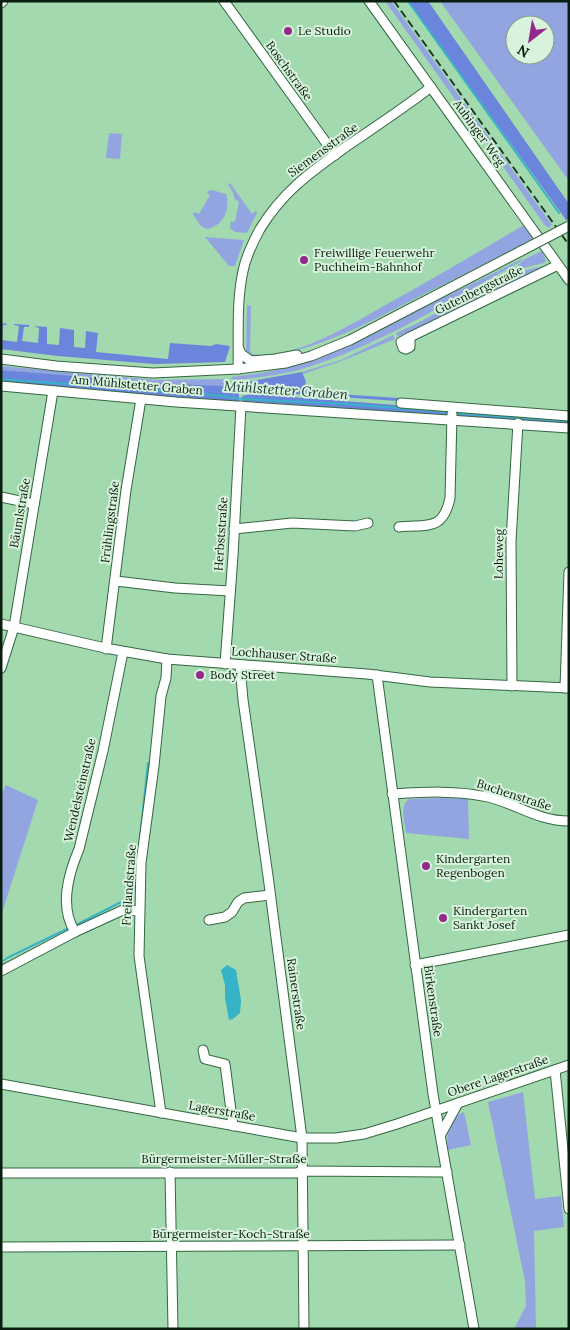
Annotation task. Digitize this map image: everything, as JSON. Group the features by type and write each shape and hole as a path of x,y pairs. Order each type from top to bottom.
{"street":[{"name":"Boschstraße","path":"224,1 335,155"},
{"name":"Aubinger Weg","path":"368,1 569,280"},
{"name":"Siemensstraße","path":"238,369 239,306 242,272 254,239 268,215 303,178 431,88"},
{"path":"1,359 56,366 153,373 238,369 286,363 311,356 350,340 569,226"},
{"name":"Gutenbergstraße","path":"410,336 558,265"},
{"path":"239,346 241,354 250,361 284,357 350,340"},
{"name":"Am Mühlstetter Graben","path":"1,386 241,406 569,416"},
{"name":"Bäumlstraße","path":"1,668 14,628 53,391"},
{"name":"Frühlingstraße","path":"106,649 126,490 140,399"},
{"name":"Am Mühlstetter Graben","path":"401,404 518,423 569,428"},
{"name":"Herbststraße","path":"225,664 241,406"},
{"path":"399,528 432,525 444,517 448,511 452,413"},
{"name":"Loheweg","path":"512,686 511,540 518,423"},
{"path":"1,497 34,504"},
{"path":"234,529 292,523 355,526 368,523"},
{"path":"567,688 569,572"},
{"path":"116,581 175,588 230,591"},
{"name":"Lochhauser Straße","path":"1,624 106,649 167,659 377,675 430,682 567,688"},
{"name":"Wendelsteinstraße","path":"72,928 66,911 66,893 73,862 79,850 103,751 123,652"},
{"name":"Freilandstraße","path":"161,1113 139,956 139,911 141,863 167,659"},
{"name":"Rainerstraße","path":"240,665 243,700 302,1138 304,1329"},
{"name":"Birkenstraße","path":"377,675 436,1110 474,1329"},
{"name":"Buchenstraße","path":"392,794 463,792 515,806 543,819 569,822"},
{"path":"209,920 225,917 244,898 270,895"},
{"path":"1,971 72,928 123,910 139,911"},
{"path":"415,965 569,935"},
{"path":"203,1050 205,1059 225,1064 233,1126"},
{"name":"Obere Lagerstraße","path":"436,1110 569,1065"},
{"path":"555,1070 565,1144 569,1209"},
{"name":"Lagerstraße","path":"1,1084 302,1138 336,1138 364,1134 436,1110"},
{"path":"440,1134 458,1103"},
{"path":"170,1172 173,1329"},
{"name":"Bürgermeister-Müller-Straße","path":"1,1173 446,1172"},
{"name":"Bürgermeister-Koch-Straße","path":"1,1247 460,1245"}],"shaded area":[{"path":"385,1 391,1 552,225 548,228 544,224"},
{"path":"408,1 428,1 569,204 569,219 566,220"},
{"path":"440,1 569,1 569,181"},
{"path":"109,133 122,134 120,159 106,158"},
{"path":"230,183 252,214 256,211 257,213 247,233 235,232 230,228 231,221 235,222 239,201 235,200 228,184"},
{"path":"212,190 226,194 227,206 221,221 212,228 206,229 200,225 193,214 194,212 199,214 210,195 206,192"},
{"path":"524,225 533,238 362,325 322,342 278,355 254,359 246,353 247,305 251,306 250,350 252,354 268,355 286,352 323,339 341,330"},
{"path":"205,237 244,240 235,266 229,266"},
{"path":"542,251 546,261 544,263 514,269 525,259"},
{"path":"524,258 414,322 359,348 294,371 234,380 231,377 299,365 333,352"},
{"path":"545,267 398,337 396,333 420,322 512,270 514,273"},
{"path":"1,323 7,324 3,325 2,340 17,342 19,326 14,324 29,325 29,327 24,327 22,341 38,343 39,328 34,326 47,327 47,344 59,345 60,328 74,330 74,347 85,348 86,331 98,333 96,352 168,359 170,343 230,346 225,362 154,364 58,356 1,349"},
{"path":"393,335 395,339 344,360 303,374 302,372 341,360"},
{"path":"1,366 156,380 225,379 230,384 238,384 239,391 208,385 166,384 1,370"},
{"path":"1,370 156,383 222,386 239,391 239,402 1,383"},
{"path":"302,372 307,392 398,398 398,401 252,391 243,385 246,382"},
{"path":"252,394 449,409 449,416 243,401 242,396"},
{"path":"457,410 569,418 569,425 456,417"},
{"path":"6,785 38,800 1,916 1,795"},
{"path":"409,799 468,799 469,839 406,833 403,810"},
{"path":"227,965 236,970 241,1000 240,1013 229,1020 225,985 221,970"},
{"path":"523,1092 535,1199 561,1196 564,1227 534,1231 536,1329 514,1329 526,1306 525,1281 488,1102"},
{"path":"464,1112 471,1145 448,1150 447,1138 451,1122"}],"waterway":[{"path":"408,1 559,213"},
{"name":"Mühlstetter Graben","path":"1,379 214,395 243,399 347,404 449,412"},
{"name":"Mühlstetter Graben","path":"454,413 569,421"},
{"path":"139,847 148,763"},
{"path":"76,925 133,896 137,864"},
{"path":"1,962 69,928"}],"railway":[{"path":"394,1 569,245"}],"place":[{"name":"Le Studio","path":"288,31"},
{"name":"Freiwillige Feuerwehr Puchheim-Bahnhof","path":"304,260"},
{"name":"Body Street","path":"200,675"},
{"name":"Kindergarten Regenbogen","path":"426,866"},
{"name":"Kindergarten Sankt Josef","path":"443,918"}]}
